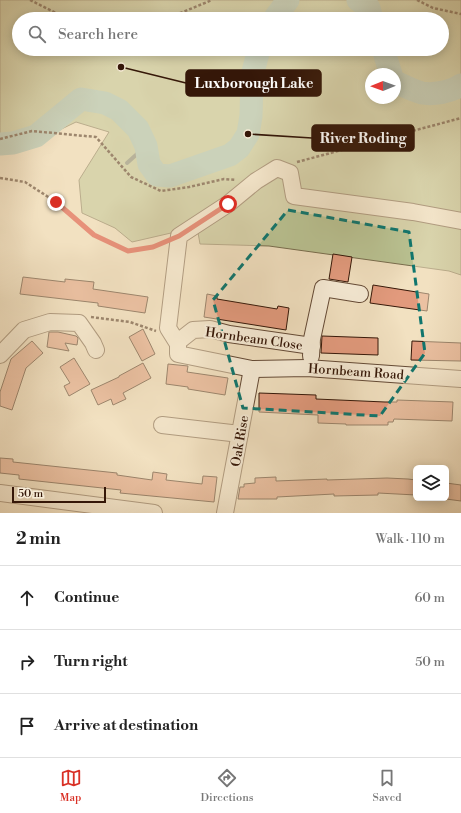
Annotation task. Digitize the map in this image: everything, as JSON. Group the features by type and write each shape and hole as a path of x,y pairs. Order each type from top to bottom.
{"street":[{"path":"252,369 178,354 176,341 168,328 179,236 228,204 256,181 277,168 290,173 294,196 413,212 461,221"},
{"path":"311,368 312,346 323,288 360,294"},
{"path":"0,355 24,330 50,322 79,322 96,350"},
{"name":"Hornbeam Close","path":"176,341 179,341 193,330 210,330 312,346"},
{"name":"Hornbeam Road","path":"252,369 311,368 461,379"},
{"name":"Oak Rise","path":"225,513 252,369"},
{"path":"162,425 240,434"},
{"path":"0,493 154,513"}],"path":[{"path":"30,0 54,12"},
{"path":"183,12 212,0"},
{"path":"417,0 433,8 461,14"},
{"path":"277,168 461,118"},
{"path":"0,139 32,131 96,137 131,177 161,191 189,187 224,179 256,181"},
{"path":"0,178 25,182 56,202 94,235 128,251 153,247 179,236"},
{"path":"79,322 93,316 130,322 176,341"}],"highlighted area":[{"path":"288,210 409,232 425,353 380,416 243,408 213,300"}],"green space":[{"path":"0,0 461,0 461,275 449,271 269,246 200,244 197,227 132,242 115,228 82,213 79,180 109,132 76,122 14,152 0,133"}],"building":[{"path":"333,254 352,257 348,282 329,279"},
{"path":"23,277 65,282 65,279 94,282 93,289 148,297 145,313 98,306 98,303 20,294"},
{"path":"373,285 429,294 427,311 370,303"},
{"path":"207,294 217,296 217,299 277,309 278,306 289,308 286,330 204,317"},
{"path":"143,329 155,354 142,361 129,337"},
{"path":"49,332 58,332 76,336 78,338 77,345 65,343 69,351 47,347"},
{"path":"322,336 378,338 378,355 321,353"},
{"path":"32,341 43,353 26,368 12,410 0,406 0,392 11,359"},
{"path":"412,341 461,343 461,361 411,360"},
{"path":"74,358 90,384 69,396 64,386 70,383 60,367"},
{"path":"143,363 151,378 123,393 126,399 113,405 111,399 98,405 91,390 119,377"},
{"path":"168,364 188,366 187,372 228,378 225,395 166,384"},
{"path":"259,393 316,395 316,399 385,402 397,402 397,400 453,402 452,421 394,419 393,422 388,422 388,425 318,423 318,415 259,412"},
{"path":"0,458 13,459 13,462 117,473 117,475 152,480 153,472 167,474 166,480 202,484 203,476 217,477 214,502 120,493 121,490 19,479 19,475 0,473"},
{"path":"276,477 276,481 387,478 408,479 413,480 413,495 378,493 378,495 334,496 334,494 277,497 277,499 238,499 240,487 244,487 244,484 255,483 255,478"},
{"path":"449,483 461,485 461,501 449,499"}],"waterway":[{"path":"279,12 288,0"},
{"path":"358,0 369,8 370,12"},
{"path":"0,144 13,143 36,136 81,99 105,103 119,110 138,129 146,146 149,164 157,175 170,176 230,155 239,148 248,134 251,116 252,76 257,56"},
{"path":"385,56 389,68"},
{"path":"401,85 426,94 447,91 461,85"},
{"path":"127,163 146,146"}],"place":[{"name":"Luxborough Lake","path":"121,67"},
{"name":"River Roding","path":"248,134"}],"route":[{"path":"56,202 94,235 128,251 153,247 179,236 228,204"}]}
